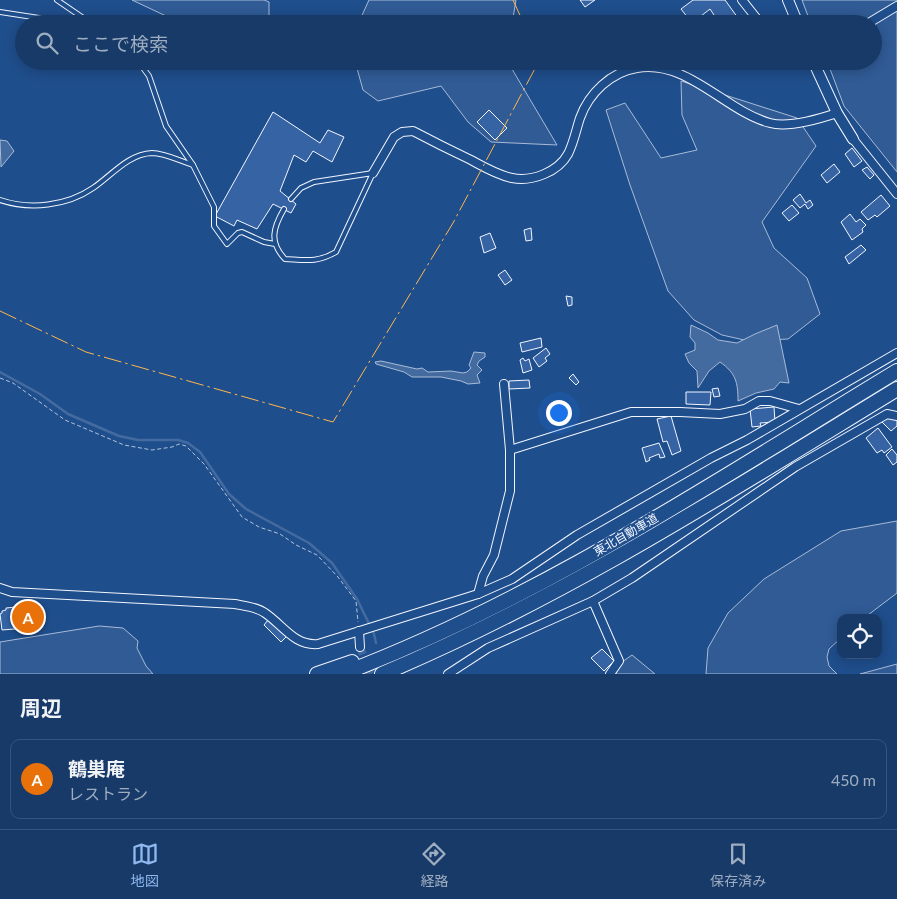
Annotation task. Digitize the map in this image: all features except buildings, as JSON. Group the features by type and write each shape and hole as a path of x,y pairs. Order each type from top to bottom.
{"highway":[{"name":"東北自動車道","path":"342,674 481,614 635,530 897,371"},
{"name":"東北自動車道","path":"382,674 464,637 642,543 897,388"},
{"path":"317,674 372,654 451,620 481,614"}],"street":[{"path":"742,0 754,15"},
{"path":"788,0 794,15"},
{"path":"882,15 897,6"},
{"path":"373,173 394,138 402,132 413,131 494,172 513,178 529,178 545,174 556,167 567,156 575,140 580,117 599,88 611,78 631,70"},
{"path":"674,70 750,116 772,124 808,122 837,113"},
{"path":"817,70 837,113 853,139 897,194"},
{"path":"0,588 12,592 235,604 264,612 296,640 310,645 318,644 478,594 512,579 577,535 897,353"},
{"path":"478,594 483,576 494,555 510,491 510,450 504,384"},
{"path":"510,450 631,412 720,414 745,409 759,401 799,410"},
{"path":"448,674 488,648 593,601 632,578 795,467 887,414 897,416"},
{"path":"593,601 619,661 610,674"},
{"path":"359,631 360,648"}],"lane":[{"path":"57,0 79,15"},
{"path":"0,12 20,15"},
{"path":"145,70 149,76 166,126 193,165 214,207 214,226 225,242 230,243 238,233 242,232 264,242 276,244"},
{"path":"0,200 35,206 70,199 93,188 134,158 153,153 193,165"},
{"path":"291,199 301,188 314,182 373,173"},
{"path":"284,210 274,231 278,250 285,258 325,259 336,252 373,173"}],"path":[{"path":"0,378 13,383 65,420 124,445 152,450 179,444 186,446 204,464 242,517 259,527 280,534 296,545 317,555 338,577 356,600 359,631"}],"shaded area":[{"path":"132,0 264,0 269,2 269,15 164,15"},
{"path":"369,0 516,0 514,15 362,15"},
{"path":"802,0 897,0 897,172 844,106 830,70 882,70 882,15 808,15"},
{"path":"357,70 513,70 557,145 491,142 468,122 441,86 378,101 363,90"},
{"path":"681,81 797,118 816,146 762,222 774,248 807,278 820,314 788,339 749,341 722,335 694,320 668,291 630,185 606,110 625,103 661,158 697,150 682,115"},
{"path":"0,140 7,141 14,151 1,167"},
{"path":"691,325 718,340 737,343 777,325 789,383 780,382 774,389 756,393 738,401 733,374 720,362 709,371 698,388 697,371 689,363 685,354 695,350 695,343 690,337"},
{"path":"474,352 485,353 485,357 477,365 482,370 477,375 480,383 468,384 441,377 412,377 404,372 376,364 375,362 381,361 417,369 422,368 428,372 451,371 463,373 471,368 469,365"},
{"path":"897,521 897,593 869,614 837,614 837,642 829,649 827,657 829,666 837,674 706,674 708,648 728,613 764,579 841,531"},
{"path":"99,626 123,628 138,641 137,648 146,666 153,674 0,674 0,642"},
{"path":"632,655 655,674 605,674"},
{"path":"897,664 897,674 860,674"}],"waterway":[{"path":"0,372 40,394 68,414 119,436 138,440 178,440 188,443 200,452 229,494 246,509 309,543 332,563 357,599 374,634 376,643"}],"tunnel":[{"path":"360,647 370,674"}],"power":[{"path":"513,0 520,15"},
{"path":"0,311 86,352 333,422 453,223 534,70"}],"place":[{"name":"鶴巣庵","path":"28,617"}]}
